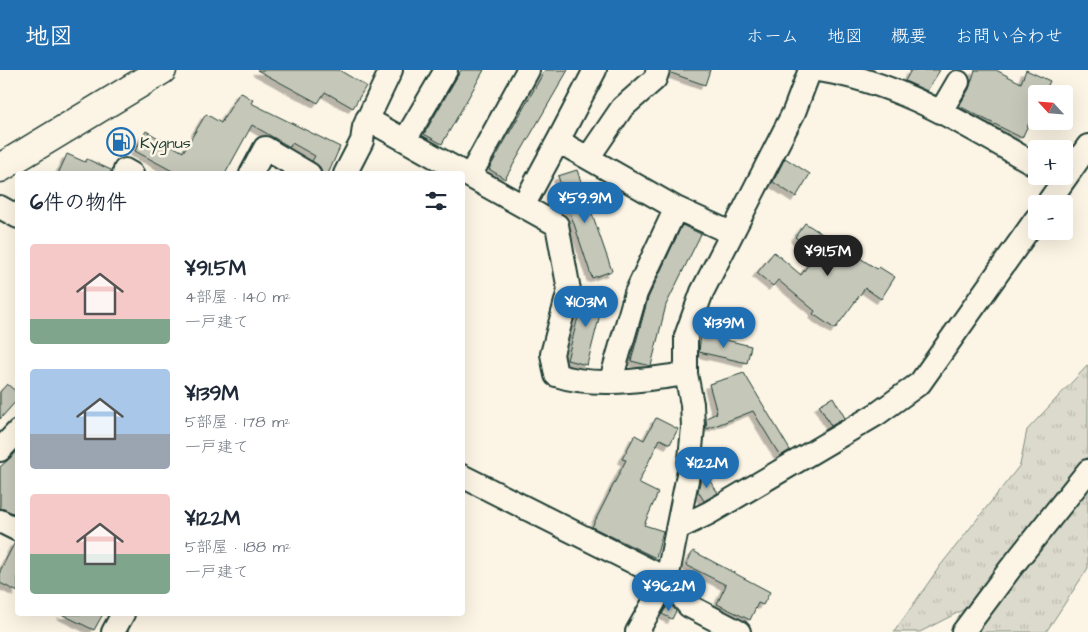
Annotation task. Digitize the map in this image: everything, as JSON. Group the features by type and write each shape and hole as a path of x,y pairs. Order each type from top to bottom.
{"main road":[{"path":"0,168 162,70"}],"street":[{"path":"346,171 362,141 367,119 391,70"},
{"path":"406,140 446,70"},
{"path":"470,176 528,70"},
{"path":"523,206 595,70"},
{"path":"588,158 622,108 656,79 658,70"},
{"path":"637,632 667,579 689,470 694,427 686,374 686,336 702,292 794,112 810,70"},
{"path":"818,70 895,79 940,111 1028,160"},
{"path":"940,111 958,82"},
{"path":"367,119 461,171"},
{"path":"558,141 676,208 731,233"},
{"path":"1073,163 1088,146"},
{"path":"253,171 265,148 304,171"},
{"path":"465,173 557,225 569,290 552,354 556,375 572,380 644,380 686,374"},
{"path":"0,207 15,215"},
{"path":"611,380 636,293 676,208"},
{"path":"678,528 709,513 877,414 920,384 1028,231"},
{"path":"0,450 15,434"},
{"path":"964,632 1010,569 1088,471"},
{"path":"465,478 667,579 689,606 739,632"},
{"path":"113,632 121,616"}],"green space":[{"path":"1088,365 1088,456 965,609 920,632 894,632 940,566 1020,465 1027,430"},
{"path":"1088,489 1088,568 1046,632 976,632"}],"building":[{"path":"257,70 339,70 366,86 353,108 325,92 318,103"},
{"path":"461,70 484,70 442,144 424,134"},
{"path":"545,70 568,70 505,179 489,169"},
{"path":"671,70 710,70 705,85 671,73"},
{"path":"911,70 940,70 927,91 905,81"},
{"path":"975,70 996,70 1021,83 1026,70 1050,81 1048,85 1028,85 1028,125 1022,138 959,106 969,89"},
{"path":"240,92 253,100 251,103 340,147 329,171 321,171 320,167 312,161 315,156 292,143 290,147 252,125 227,171 172,171 135,151 146,131 183,152 206,114 221,123"},
{"path":"67,154 85,162 87,159 111,170 111,171 59,171"},
{"path":"785,158 810,174 796,197 773,182"},
{"path":"577,170 612,271 592,278 558,176"},
{"path":"805,223 877,269 879,267 895,277 881,299 865,288 835,329 813,314 815,311 778,280 773,286 757,273 774,252 801,275 817,252 795,237"},
{"path":"682,225 701,234 666,305 651,366 631,361 648,298"},
{"path":"585,290 605,295 587,365 567,360"},
{"path":"701,334 751,346 747,363 699,352"},
{"path":"744,373 790,450 780,456 753,411 707,429 706,418 717,413 709,384"},
{"path":"7,384 15,391 15,402 0,419 0,392"},
{"path":"833,397 845,418 831,426 819,405"},
{"path":"656,418 678,429 670,444 660,439 638,483 658,493 644,525 663,531 656,558 592,527 626,460 622,459 635,435 644,440"},
{"path":"15,454 15,514 0,508 0,467"},
{"path":"706,475 718,493 704,501 698,491 701,478"},
{"path":"15,542 15,590 0,583 0,571"},
{"path":"693,551 770,592 763,605 758,603 750,620 717,604 726,585 686,565"},
{"path":"669,603 676,611 672,619 662,614"},
{"path":"65,616 102,616 94,630"}],"place":[{"name":"Kygnus","path":"121,142"}]}
